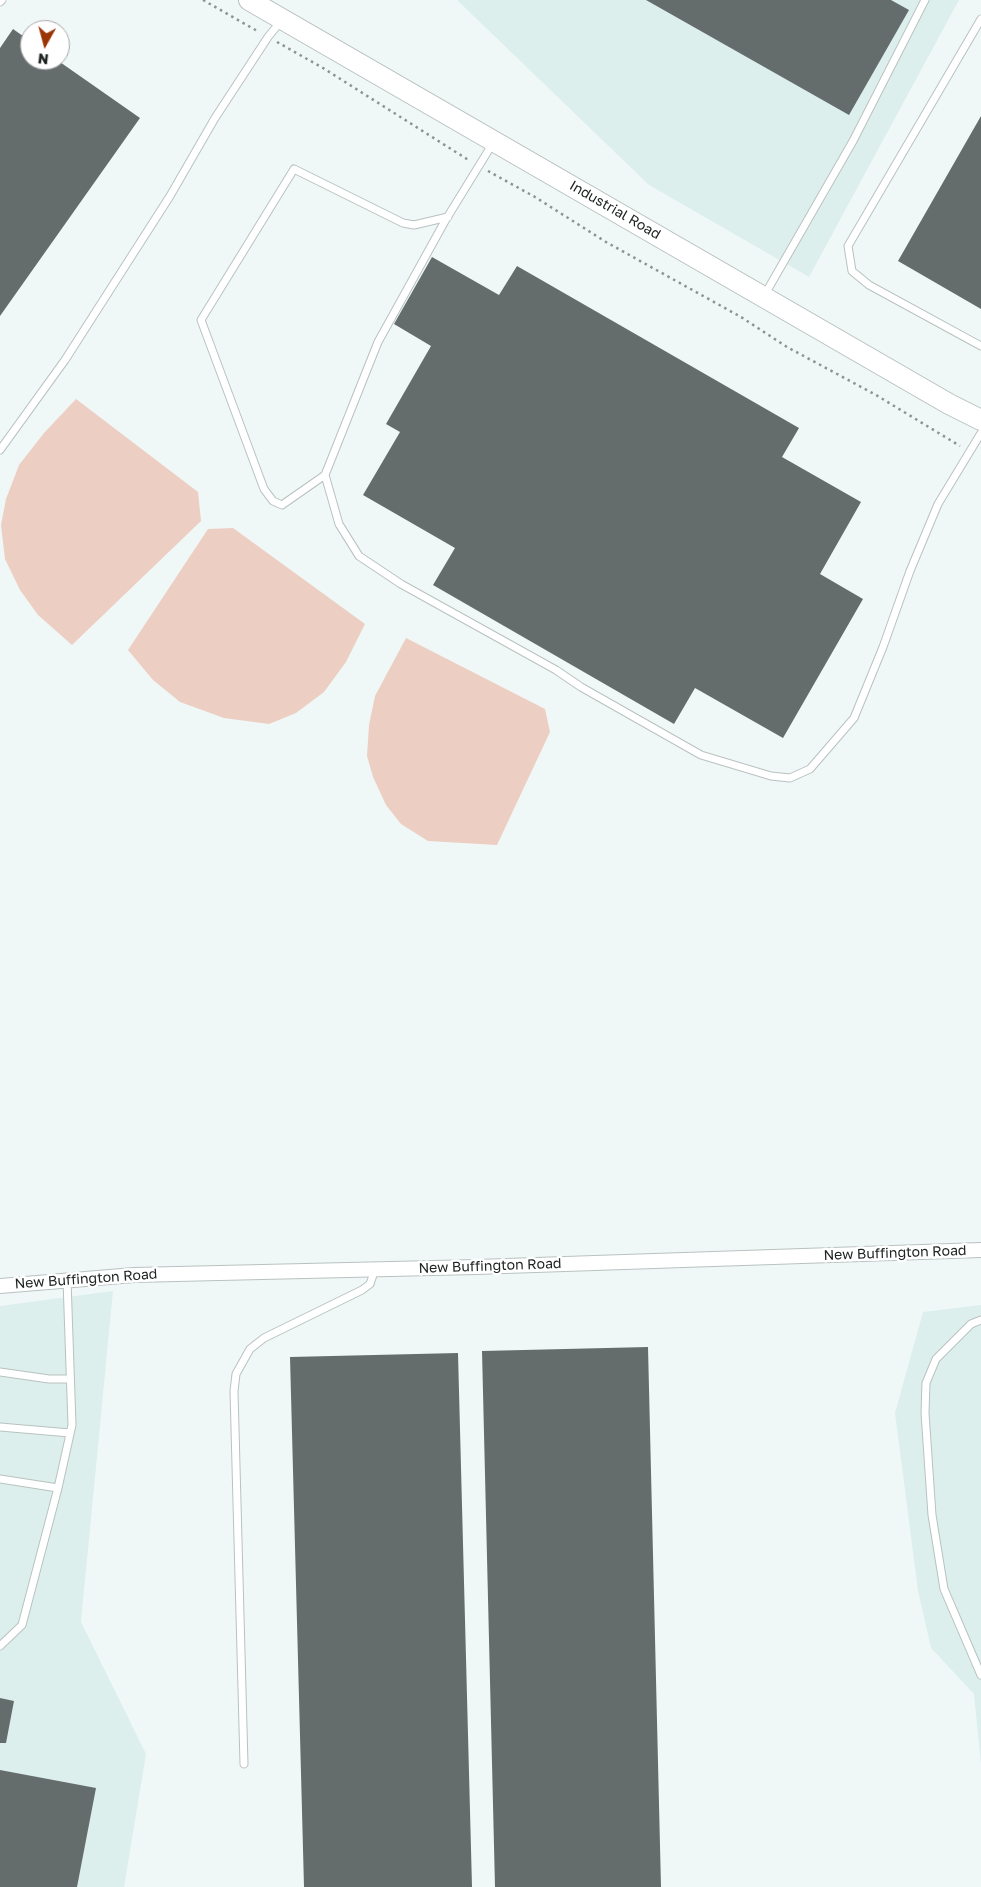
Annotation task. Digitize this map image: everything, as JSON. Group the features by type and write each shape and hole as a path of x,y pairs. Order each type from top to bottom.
{"main road":[{"name":"Industrial Road","path":"249,0 950,404 981,420"}],"street":[{"name":"New Buffington Road","path":"0,1286 134,1275 981,1250"}],"lane":[{"path":"764,296 854,141 925,0"},
{"path":"0,450 65,360 170,196 215,118 268,37 282,19"},
{"path":"981,19 848,246 852,272 981,346"},
{"path":"448,217 414,226 403,223 294,169 201,320 264,489 273,501 282,505 325,475 378,342 448,217 494,141"},
{"path":"325,475 339,524 359,556 400,584 556,670 581,687 701,755 771,776 790,778 810,769 854,718 883,647 910,571 938,504 981,434"},
{"path":"244,1764 234,1391 236,1374 250,1349 264,1338 362,1290 370,1284 376,1269"},
{"path":"0,1646 22,1625 34,1586 70,1433 67,1280"},
{"path":"981,1320 971,1324 936,1359 926,1383 925,1413 932,1515 944,1589 981,1675"},
{"path":"0,1372 49,1379 70,1379"},
{"path":"0,1427 70,1433"},
{"path":"0,1478 58,1488"}],"path":[{"path":"203,0 323,68 478,166 535,197 606,242 741,317 787,347 876,395 970,452"}],"shaded area":[{"path":"457,0 959,0 809,277 649,185"},
{"path":"76,399 198,492 201,521 72,645 38,615 20,590 5,559 1,525 6,499 19,465 44,433"},
{"path":"233,528 365,624 346,662 324,692 296,713 269,724 224,718 180,702 153,680 128,650 208,529"},
{"path":"406,638 545,709 550,732 497,845 428,841 401,824 386,805 373,777 367,756 369,725 375,696"},
{"path":"113,1291 81,1622 146,1754 124,1887 0,1887 0,1306"},
{"path":"981,1305 981,1765 974,1694 931,1648 918,1591 895,1413 923,1312"}],"building":[{"path":"646,0 891,0 909,10 849,115"},
{"path":"13,29 20,34 20,70 70,69 140,118 0,316 0,48"},
{"path":"981,116 981,309 898,261"},
{"path":"432,257 499,295 517,266 799,428 782,457 861,502 820,574 863,599 783,738 695,688 674,724 433,585 455,548 363,495 400,432 386,424 431,346 394,324"},
{"path":"648,1347 661,1887 495,1887 482,1351"},
{"path":"458,1353 472,1887 304,1887 290,1357"},
{"path":"0,1698 14,1701 6,1743 0,1743"},
{"path":"0,1770 96,1788 77,1887 0,1887"}]}
